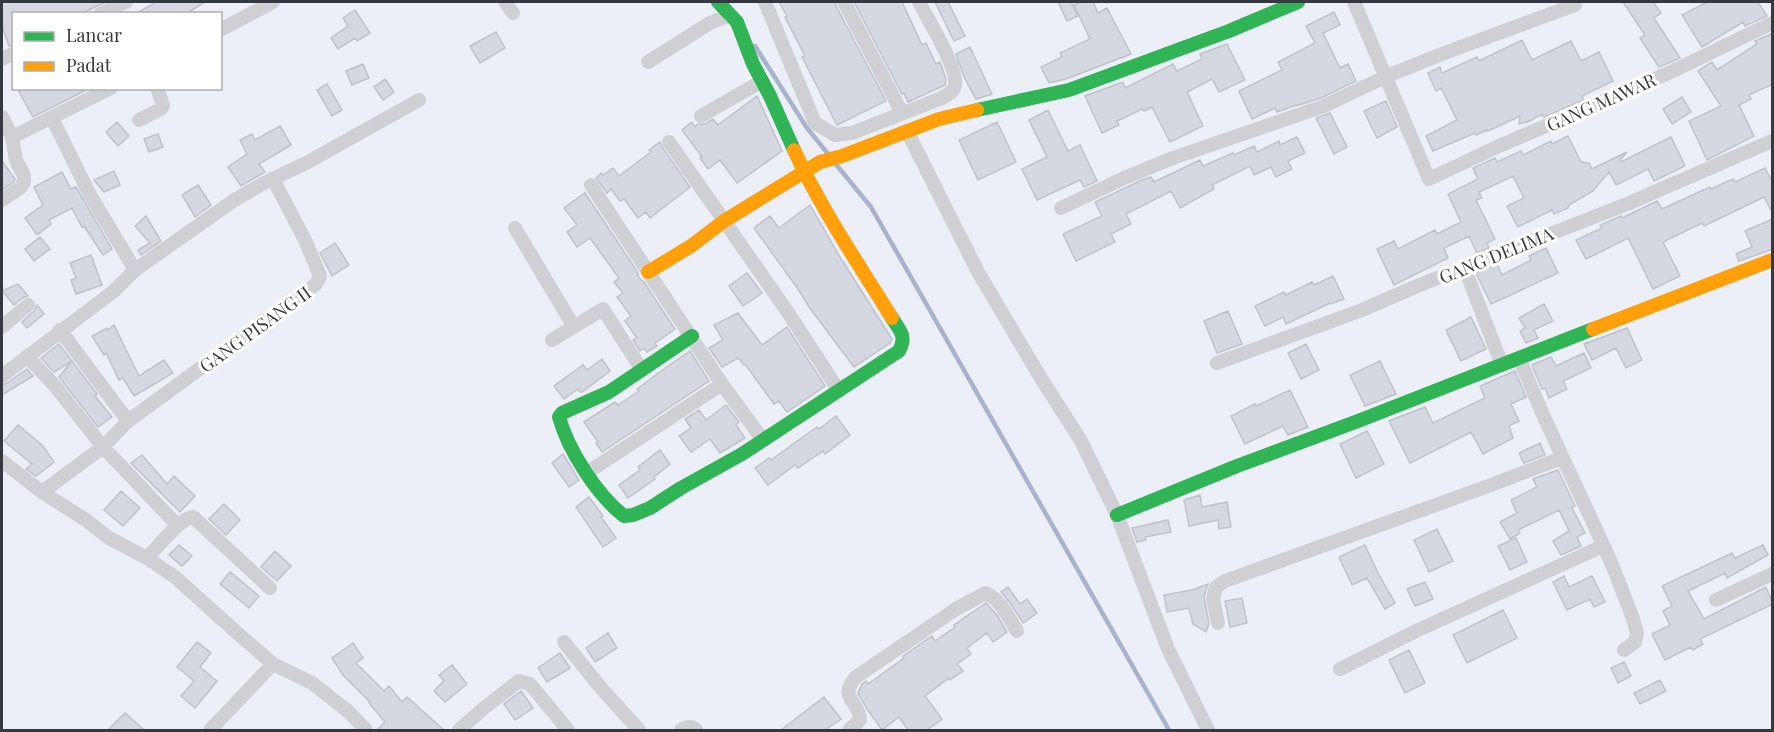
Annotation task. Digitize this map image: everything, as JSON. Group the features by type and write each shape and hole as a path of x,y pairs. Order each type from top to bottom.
{"street":[{"path":"104,12 126,2"},
{"path":"222,29 273,2"},
{"path":"692,336 609,392 562,412 559,417 564,434 588,472 619,513 624,516 652,506 812,410 899,351 903,340 903,336 804,171 753,64 736,22 718,2"},
{"path":"765,2 815,123 835,135 852,133 942,98 955,87 956,80 951,64 919,2"},
{"path":"844,2 902,113"},
{"path":"648,272 692,246 724,221 820,162 842,156 939,118 1069,90 1229,31 1298,2"},
{"path":"1354,2 1387,76"},
{"path":"1061,208 1134,174 1324,106 1387,76 1575,5"},
{"path":"648,62 710,23 730,15"},
{"name":"GANG MAWAR","path":"1387,76 1429,178 1662,76 1773,23"},
{"path":"701,116 762,81"},
{"path":"12,137 107,90"},
{"path":"139,120 161,109 163,105 158,90"},
{"path":"2,376 114,291 135,270 233,201 419,100"},
{"path":"2,117 12,137 16,160 24,176 24,182 20,188 2,200"},
{"path":"52,118 90,195 135,270"},
{"path":"907,131 978,272 1081,441 1117,515 1168,649 1208,730"},
{"name":"GANG DELIMA","path":"1216,363 1317,327 1626,204 1773,141"},
{"path":"669,142 787,311 839,391"},
{"name":"GANG PISANG II","path":"128,421 319,280 319,272 313,257 273,179"},
{"path":"591,185 722,384 763,440"},
{"path":"515,228 574,327"},
{"path":"1117,515 1237,466 1773,260"},
{"path":"1465,268 1502,365"},
{"path":"2,327 28,305"},
{"path":"552,339 603,309 642,370"},
{"path":"42,492 103,447 128,421 60,330"},
{"path":"27,356 55,386 103,447 178,526"},
{"path":"1519,358 1622,589 1637,633 1635,642 1624,650"},
{"path":"588,472 722,384"},
{"path":"1218,623 1213,599 1216,587 1225,581 1562,458"},
{"path":"2,461 109,538 147,558 175,577 273,664 312,683 349,712 366,730"},
{"path":"147,558 178,526 189,517 194,517 270,588"},
{"path":"1340,669 1604,546"},
{"path":"1716,600 1773,574"},
{"path":"849,730 860,720 860,715 848,695 850,684 863,672 956,609 986,593 1004,609 1017,632"},
{"path":"564,642 639,730"},
{"path":"210,730 273,664"},
{"path":"459,730 519,681 530,684 568,730"},
{"path":"681,730 686,727 696,730"}],"building":[{"path":"2,2 106,2 84,12 12,12 12,45 9,46 2,26"},
{"path":"156,2 205,2 189,12 138,12"},
{"path":"779,2 835,2 886,101 837,125 802,57 805,56"},
{"path":"854,2 902,2 922,45 926,43 936,64 940,62 946,79 945,85 908,102"},
{"path":"935,2 948,2 965,36 954,41"},
{"path":"1058,2 1071,2 1078,16 1067,21"},
{"path":"1093,2 1098,13 1107,8 1131,54 1066,79 1049,83 1041,67 1062,57 1060,53 1090,39 1074,5"},
{"path":"1623,2 1653,2 1661,13 1654,18 1680,58 1659,67 1640,38 1645,35"},
{"path":"1707,2 1758,2 1767,16 1745,26 1743,22 1702,47 1682,15"},
{"path":"355,10 370,33 357,41 355,38 338,49 331,38 348,26 343,18"},
{"path":"1334,12 1340,25 1323,33 1340,68 1348,64 1356,81 1321,98 1277,112 1275,108 1252,119 1239,91 1282,70 1278,62 1315,43 1306,26"},
{"path":"496,32 505,48 480,63 470,46"},
{"path":"1773,33 1773,84 1749,95 1751,99 1739,105 1754,136 1707,160 1689,121 1721,106 1698,71 1712,62 1717,70 1757,44 1755,41"},
{"path":"1522,40 1532,60 1571,41 1581,61 1599,52 1613,81 1582,96 1584,100 1544,117 1542,114 1519,124 1520,116 1488,131 1476,135 1475,133 1433,151 1426,136 1457,120 1441,88 1436,91 1428,73 1440,67 1442,73 1477,57 1479,61"},
{"path":"1227,44 1245,80 1219,92 1212,79 1187,92 1203,126 1170,142 1152,107 1144,111 1142,109 1117,121 1119,125 1102,133 1085,96 1123,82 1125,88 1173,64 1177,71 1202,59 1200,54"},
{"path":"970,47 992,94 976,99 964,77 956,54"},
{"path":"363,64 369,78 352,85 346,71"},
{"path":"385,79 394,92 383,100 374,87"},
{"path":"327,84 342,110 332,116 317,90"},
{"path":"18,90 86,90 33,117"},
{"path":"757,96 782,151 737,183 720,160 708,169 682,130 692,122 695,127 713,119 718,125"},
{"path":"1682,97 1691,112 1672,124 1663,109"},
{"path":"1386,101 1397,127 1377,138 1364,111"},
{"path":"1048,110 1068,151 1080,145 1097,181 1084,187 1080,180 1037,200 1022,169 1047,157 1029,120"},
{"path":"1330,113 1347,147 1334,154 1316,118"},
{"path":"117,122 129,136 118,146 106,132"},
{"path":"997,122 1016,162 978,180 959,140"},
{"path":"280,126 291,145 259,164 265,172 241,186 228,167 247,154 240,140 252,134 255,140"},
{"path":"158,134 163,147 149,152 144,139"},
{"path":"1568,136 1581,162 1589,163 1592,169 1627,152 1620,160 1621,162 1671,137 1685,166 1654,181 1648,169 1616,185 1609,172 1593,191 1569,205 1568,208 1554,214 1552,210 1518,227 1507,206 1524,198 1513,176 1479,192 1482,198 1476,200 1495,239 1487,243 1489,248 1477,253 1469,236 1444,248 1448,258 1394,285 1377,249 1394,241 1398,249 1435,230 1437,234 1461,222 1448,194 1478,179 1473,168 1495,158 1497,162 1521,151 1523,155 1551,141 1552,144"},
{"path":"1297,137 1305,153 1288,161 1292,169 1276,177 1271,167 1254,175 1250,166 1212,185 1214,189 1180,208 1171,191 1126,214 1131,224 1111,234 1115,242 1076,261 1063,234 1102,216 1095,202 1142,180 1151,177 1154,182 1200,160 1203,166 1254,146 1257,152 1279,141 1280,145"},
{"path":"660,142 690,187 650,218 646,212 638,218 624,199 620,201 611,189 607,193 596,178 613,168 619,176 651,152 649,150"},
{"path":"2,161 15,179 2,190"},
{"path":"1765,168 1773,183 1773,214 1764,197 1704,226 1702,223 1663,242 1680,276 1653,289 1628,238 1586,259 1576,240 1602,228 1600,225 1621,216 1622,218 1657,201 1662,209 1710,187 1711,189 1733,179 1735,182"},
{"path":"114,171 120,185 104,192 94,180"},
{"path":"62,172 71,189 76,187 112,249 103,255 84,226 82,227 72,208 49,220 51,224 37,235 25,218 43,205 34,187"},
{"path":"198,185 211,205 195,217 182,195"},
{"path":"585,193 637,271 639,278 675,329 655,343 657,346 647,352 644,348 640,351 633,340 637,338 625,321 631,316 617,297 623,293 614,282 619,278 590,238 577,247 567,232 577,225 564,208"},
{"path":"810,205 892,339 890,343 854,367 754,228 770,216 779,228"},
{"path":"146,216 161,241 141,255 138,250 150,243 135,226"},
{"path":"1773,219 1773,249 1739,261 1736,254 1752,247 1745,231"},
{"path":"40,237 50,249 34,261 25,249"},
{"path":"335,243 349,265 332,276 320,253"},
{"path":"1546,248 1558,273 1491,304 1476,273 1497,264 1502,275 1531,260 1529,256"},
{"path":"91,255 102,285 76,294 71,280 76,278 70,263"},
{"path":"747,273 762,293 743,306 729,286"},
{"path":"1333,276 1344,299 1330,303 1286,324 1283,317 1265,326 1255,306 1284,292 1286,295 1312,282 1314,285"},
{"path":"18,284 28,296 14,305 2,291"},
{"path":"1544,304 1553,321 1534,330 1538,338 1526,343 1520,331 1525,328 1519,318"},
{"path":"37,305 44,314 27,328 22,322"},
{"path":"1228,311 1242,344 1217,353 1204,321"},
{"path":"738,313 762,345 787,327 825,386 787,412 779,401 774,404 745,364 738,358 722,367 709,348 723,340 714,325"},
{"path":"1471,317 1486,349 1461,361 1446,330"},
{"path":"114,325 139,376 164,360 173,373 134,396 123,378 119,380 106,353 104,355 92,336"},
{"path":"1627,328 1642,360 1626,368 1616,348 1592,360 1584,344"},
{"path":"59,344 72,361 54,372 41,358"},
{"path":"1306,344 1319,370 1301,379 1288,353"},
{"path":"690,351 709,381 602,452 584,422 615,402 618,405 639,391 637,389"},
{"path":"1584,353 1591,368 1563,381 1567,389 1549,398 1545,388 1542,389 1532,365 1551,357 1556,366"},
{"path":"602,359 610,371 582,392 578,389 564,399 554,386 583,365 587,370"},
{"path":"72,361 112,417 98,427 59,377"},
{"path":"1380,361 1396,394 1365,406 1350,375"},
{"path":"27,369 33,376 2,395 2,385"},
{"path":"1515,371 1526,397 1511,404 1519,421 1509,426 1513,438 1483,454 1471,432 1410,463 1389,421 1425,407 1433,423 1485,398 1480,386"},
{"path":"1290,390 1308,427 1288,435 1283,426 1245,444 1231,416"},
{"path":"726,405 739,422 736,425 745,438 720,453 710,439 691,452 679,436 691,428 685,419 699,410 706,420"},
{"path":"836,416 850,435 825,454 823,451 798,468 795,465 768,485 755,468 769,458 771,460"},
{"path":"18,425 43,446 54,462 36,476 26,469 32,464 4,441"},
{"path":"1367,431 1384,464 1356,478 1340,444"},
{"path":"1540,443 1545,455 1524,463 1519,453"},
{"path":"660,450 670,464 654,477 655,479 628,498 619,485 640,470 638,467"},
{"path":"563,454 579,480 569,487 552,463"},
{"path":"142,455 167,484 174,476 195,496 180,512 131,463"},
{"path":"1558,470 1575,506 1572,508 1585,533 1577,537 1581,546 1561,555 1553,541 1569,531 1559,510 1518,530 1520,533 1510,539 1500,522 1517,513 1511,500 1537,487 1533,479"},
{"path":"121,491 140,508 123,526 104,510"},
{"path":"1200,495 1202,507 1227,502 1231,527 1219,529 1218,520 1189,526 1184,500"},
{"path":"589,497 616,538 603,547 576,507"},
{"path":"224,504 240,520 226,535 209,519"},
{"path":"1168,520 1171,532 1145,537 1146,540 1137,542 1132,528"},
{"path":"1437,529 1453,561 1429,572 1414,540"},
{"path":"1516,538 1527,562 1510,570 1498,546"},
{"path":"179,545 192,556 182,566 169,555"},
{"path":"1365,545 1395,603 1385,609 1367,578 1352,585 1339,557"},
{"path":"1763,545 1768,555 1727,578 1725,573 1688,591 1704,619 1766,587 1773,604 1700,639 1703,644 1693,650 1691,647 1665,660 1652,634 1670,625 1663,611 1672,606 1662,586 1732,553 1735,558"},
{"path":"275,551 291,566 277,581 261,567"},
{"path":"230,572 259,596 249,608 220,584"},
{"path":"1564,576 1569,587 1592,576 1605,602 1594,607 1590,599 1567,610 1553,582"},
{"path":"1425,582 1433,599 1415,606 1407,589"},
{"path":"1208,584 1204,597 1209,624 1206,632 1193,624 1189,608 1167,612 1164,595 1192,590"},
{"path":"1008,587 1020,604 1027,599 1037,613 1023,623 1001,592"},
{"path":"1242,598 1247,623 1230,627 1225,601"},
{"path":"986,603 997,615 1007,632 993,642 987,633 967,648 971,654 957,664 963,671 950,680 949,678 925,696 942,719 927,730 908,730 899,717 882,730 858,693 862,684 866,681 868,684 932,636 935,641"},
{"path":"1503,610 1517,638 1467,663 1453,635"},
{"path":"608,633 617,648 595,662 586,648"},
{"path":"197,642 211,653 200,667 217,681 195,708 181,696 194,681 177,667"},
{"path":"353,643 363,658 356,663 384,691 389,686 402,702 407,697 444,730 377,730 385,722 370,702 343,675 332,658"},
{"path":"1409,650 1425,683 1405,693 1389,660"},
{"path":"560,653 570,668 547,682 538,668"},
{"path":"1624,662 1631,676 1618,683 1611,668"},
{"path":"452,665 467,684 445,702 434,691 444,681 439,675"},
{"path":"1660,680 1666,691 1640,704 1634,693"},
{"path":"521,691 533,708 515,720 504,704"},
{"path":"824,697 841,719 825,730 781,730"},
{"path":"125,713 144,730 108,730"}],"waterway":[{"path":"755,46 807,128 829,155"},
{"path":"834,162 871,207 1169,730"}],"traffic: fast":[{"path":"718,2 737,22 753,64 794,150"},
{"path":"977,110 1069,90 1229,31 1298,2"},
{"path":"692,336 609,392 562,413 559,417 569,443 585,471 604,496 624,516 650,508 742,454 899,351 902,337 892,318"},
{"path":"1117,515 1237,466 1593,329"}],"traffic: slow":[{"path":"648,272 691,246 724,221 820,162 842,156 939,119 977,110"},
{"path":"794,150 828,215 892,318"},
{"path":"1593,329 1772,260"}]}
